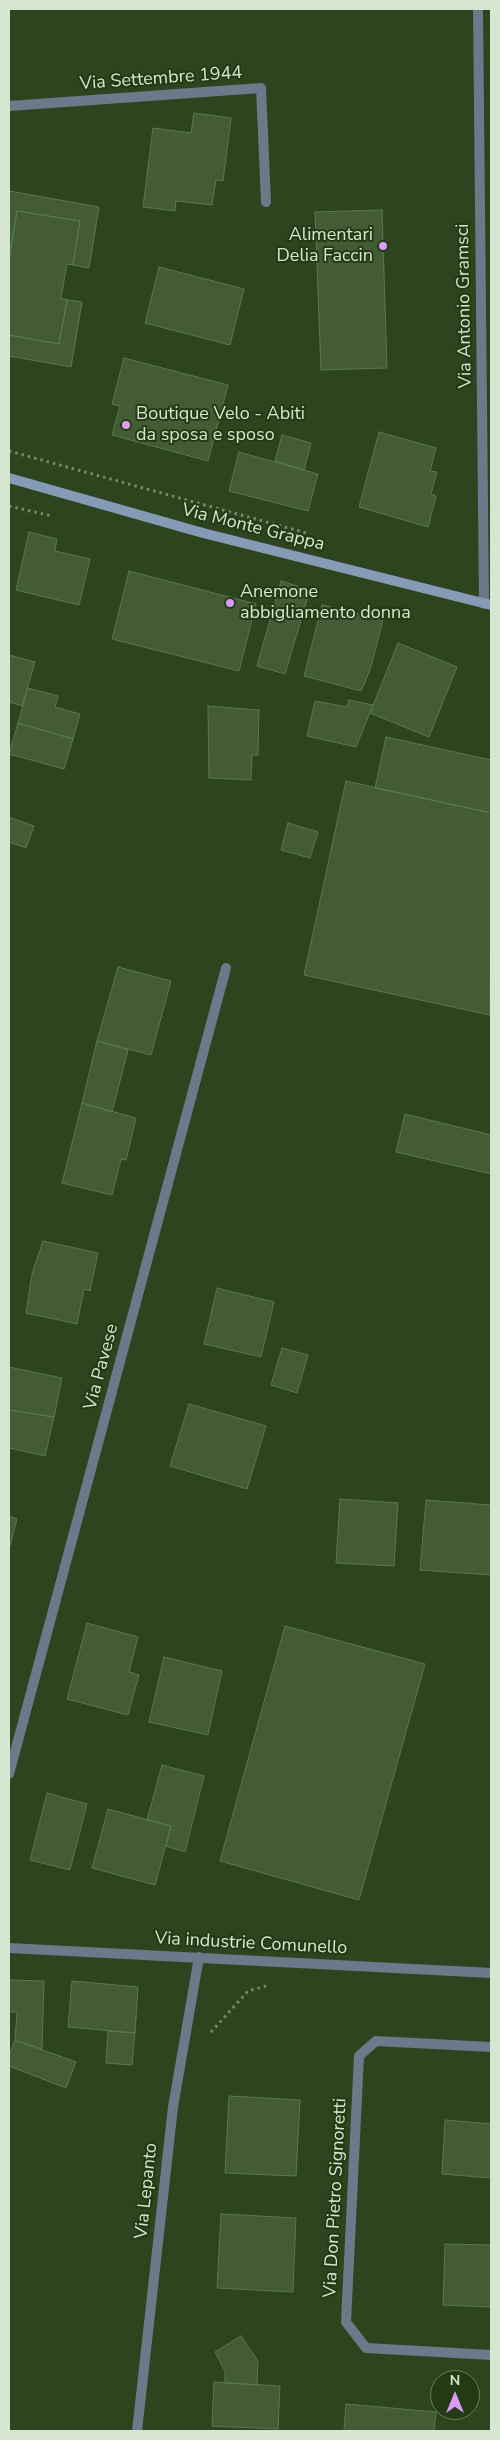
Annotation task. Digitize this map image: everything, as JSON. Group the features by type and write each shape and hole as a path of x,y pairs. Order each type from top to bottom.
{"main road":[{"name":"Via Monte Grappa","path":"9,478 203,533 488,604"}],"street":[{"name":"Via Antonio Gramsci","path":"478,9 488,604"},
{"name":"Via Settembre 1944","path":"9,106 260,88 266,202"},
{"name":"Via Pavese","path":"9,1774 226,968"},
{"name":"Via industrie Comunello","path":"9,1948 491,1973"},
{"name":"Via Lepanto","path":"137,2431 173,2108 199,1957"},
{"name":"Via Don Pietro Signoretti","path":"491,2047 376,2041 359,2056 346,2322 366,2348 491,2355"}],"path":[{"path":"9,451 313,534"},
{"path":"210,2039 212,2030 248,1991 278,1983 280,1961"}],"building":[{"path":"194,113 231,118 223,181 216,180 212,205 176,201 175,211 143,207 153,128 191,133"},
{"path":"9,191 99,207 89,268 73,265 80,221 17,211 9,256"},
{"path":"382,210 387,368 321,370 315,212"},
{"path":"17,211 80,221 73,265 67,264 61,298 67,300 59,344 9,335 9,263"},
{"path":"159,267 244,289 230,345 145,323"},
{"path":"67,300 82,302 71,367 9,356 9,335 59,344"},
{"path":"124,358 228,385 208,461 112,435 120,406 112,404"},
{"path":"379,432 436,448 430,471 437,472 431,494 436,496 428,527 359,507"},
{"path":"282,435 311,443 304,470 275,461"},
{"path":"239,452 318,474 308,511 229,491"},
{"path":"29,532 57,539 55,551 90,559 79,605 16,590"},
{"path":"129,571 256,604 239,671 112,639"},
{"path":"281,581 310,590 285,674 257,666"},
{"path":"322,605 383,620 370,670 361,691 304,676"},
{"path":"398,643 457,667 429,737 370,713"},
{"path":"9,655 35,662 22,706 10,702 9,707"},
{"path":"28,688 58,696 55,707 80,714 73,739 18,723"},
{"path":"349,700 373,705 356,747 307,736 315,701 347,707"},
{"path":"208,706 259,710 258,755 252,755 251,780 209,778"},
{"path":"18,723 73,739 64,769 9,754"},
{"path":"386,737 491,760 491,813 375,788"},
{"path":"346,781 491,813 490,1015 304,975"},
{"path":"9,817 34,826 26,848 9,842"},
{"path":"288,823 318,832 310,858 281,850"},
{"path":"118,967 171,981 151,1055 97,1041"},
{"path":"97,1041 128,1050 112,1112 82,1103"},
{"path":"82,1103 136,1118 126,1160 121,1159 112,1195 62,1183"},
{"path":"405,1114 491,1135 491,1174 396,1152"},
{"path":"43,1241 98,1253 90,1291 84,1289 77,1324 26,1313 32,1274"},
{"path":"217,1288 274,1302 261,1357 204,1344"},
{"path":"282,1348 308,1355 297,1393 271,1385"},
{"path":"9,1367 62,1378 54,1417 9,1410"},
{"path":"189,1404 266,1426 247,1489 170,1466"},
{"path":"9,1410 54,1417 45,1456 9,1448"},
{"path":"340,1499 398,1503 394,1566 336,1563"},
{"path":"426,1500 491,1505 491,1575 420,1570"},
{"path":"9,1516 17,1519 10,1546 9,1546"},
{"path":"87,1623 138,1637 129,1672 139,1675 128,1715 67,1699"},
{"path":"285,1626 425,1664 359,1900 220,1861"},
{"path":"164,1657 222,1671 208,1735 149,1722"},
{"path":"162,1765 204,1776 185,1852 166,1846 171,1826 147,1820"},
{"path":"47,1793 87,1804 70,1870 30,1860"},
{"path":"108,1809 171,1826 155,1885 92,1868"},
{"path":"9,1980 44,1981 42,2049 15,2040 17,2012 9,2012"},
{"path":"72,1981 138,1987 135,2033 68,2027"},
{"path":"108,2031 135,2033 132,2065 106,2063"},
{"path":"15,2040 76,2062 66,2088 9,2066 9,2056"},
{"path":"229,2096 300,2100 296,2176 225,2173"},
{"path":"445,2120 491,2124 491,2178 442,2174"},
{"path":"221,2214 296,2218 293,2292 217,2288"},
{"path":"445,2244 491,2245 491,2307 443,2305"},
{"path":"241,2336 258,2361 257,2385 225,2383 225,2371 215,2352"},
{"path":"214,2382 280,2386 278,2429 212,2426"},
{"path":"346,2404 430,2411 430,2420 435,2420 434,2431 344,2431"}],"place":[{"name":"Alimentari Delia Faccin","path":"383,246"},
{"name":"Boutique Velo - Abiti da sposa e sposo","path":"126,425"},
{"name":"Anemone abbigliamento donna","path":"230,603"}]}
